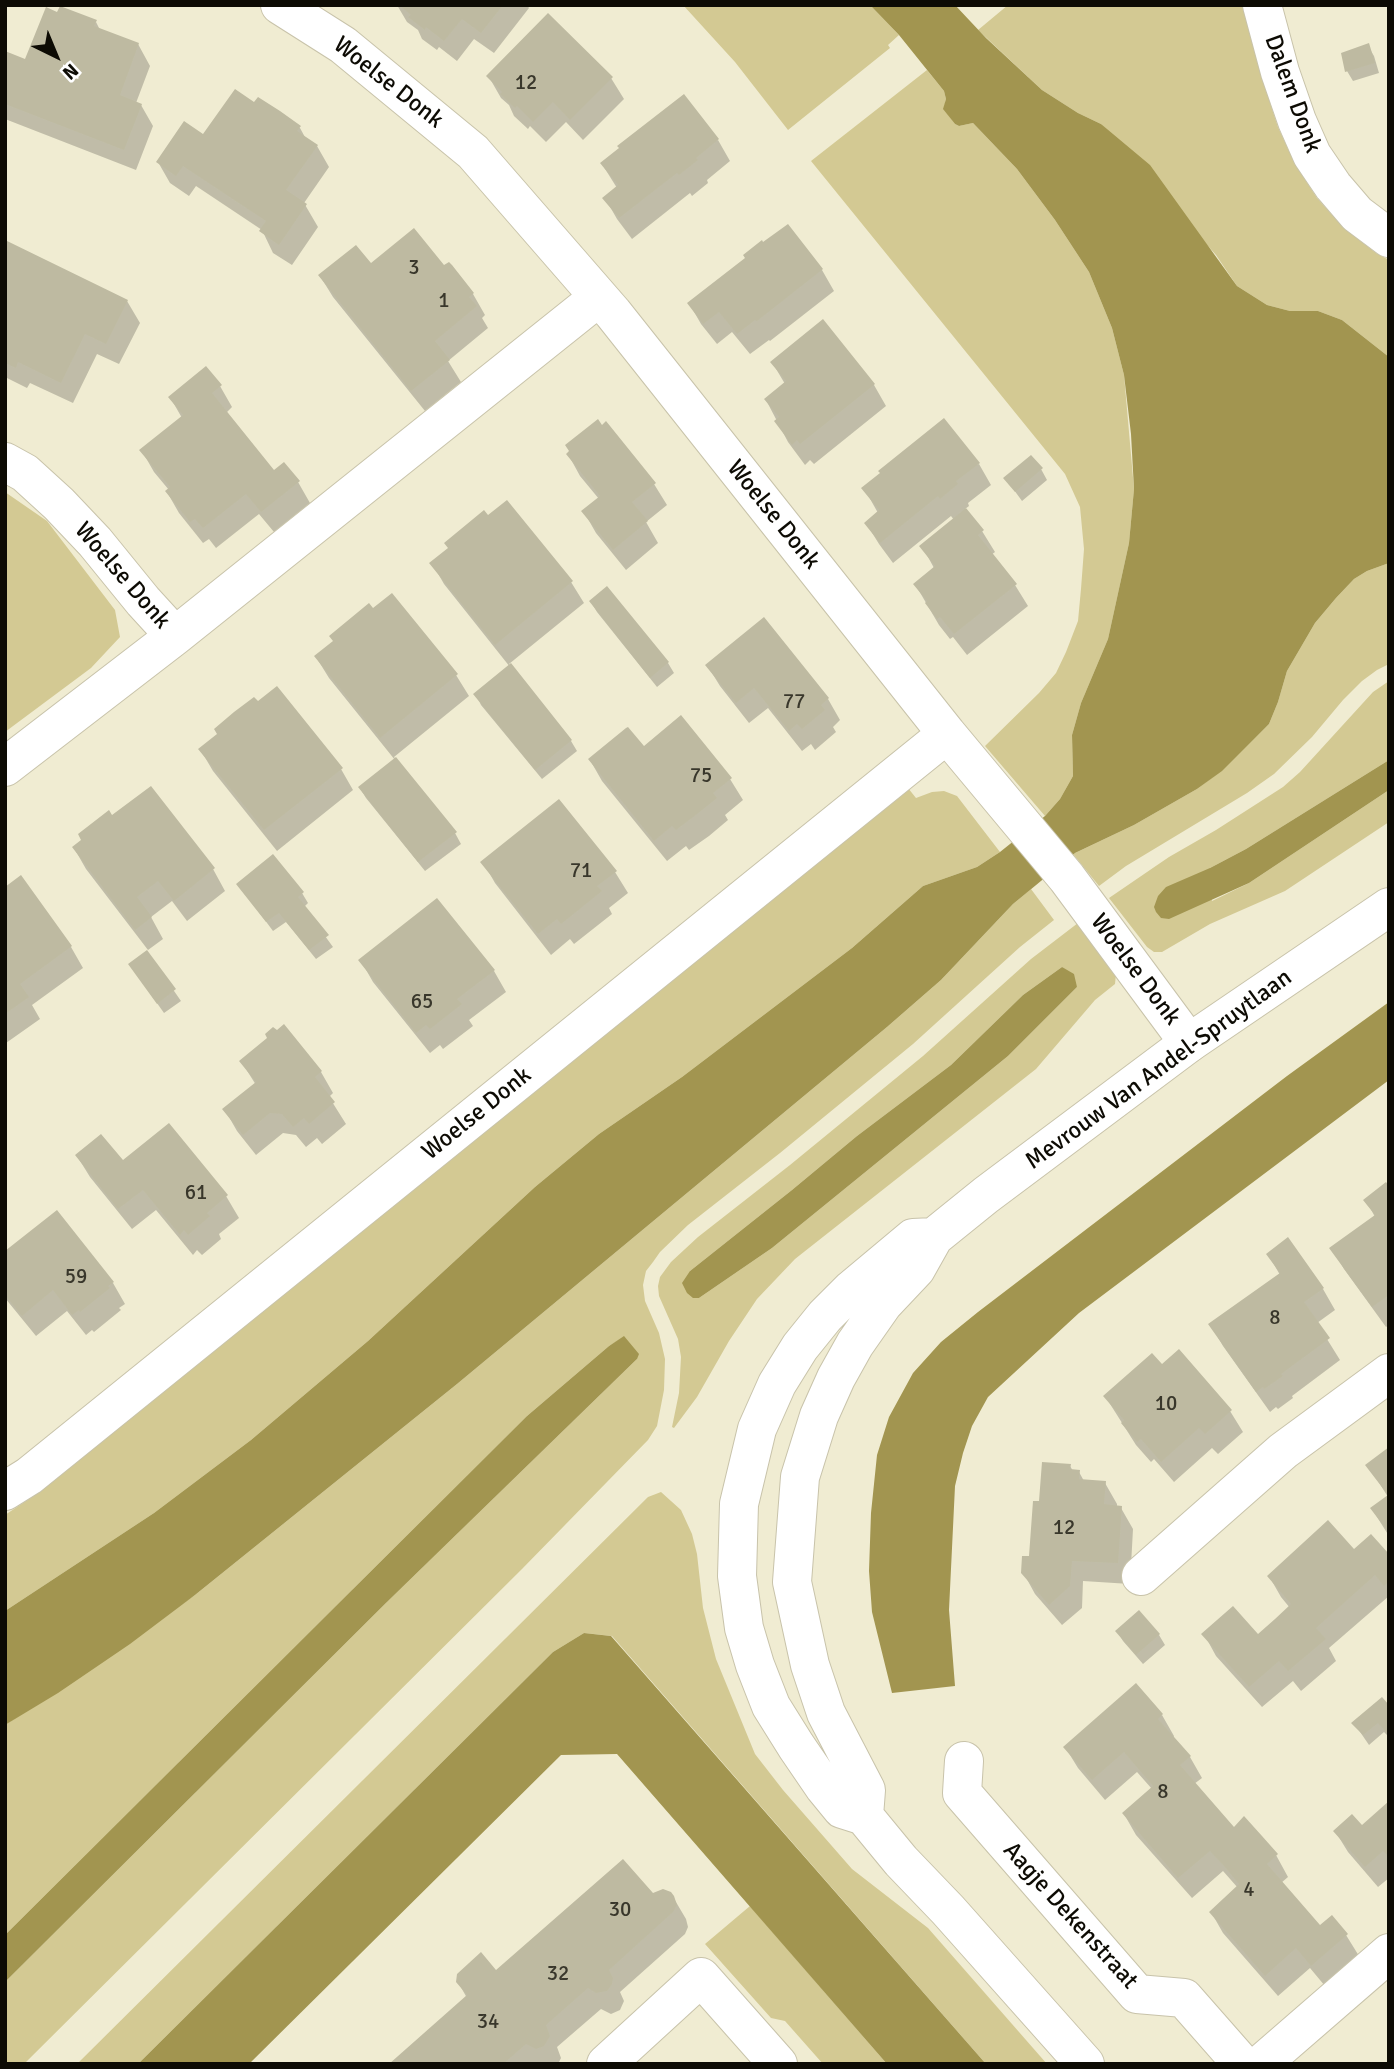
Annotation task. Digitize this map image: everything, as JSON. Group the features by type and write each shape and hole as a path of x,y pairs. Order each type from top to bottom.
{"street":[{"name":"Woelse Donk","path":"279,5 343,45 473,152 599,297 947,734 1067,878 1189,1043"},
{"name":"Dalem Donk","path":"1262,5 1280,72 1312,155 1333,186 1357,214 1389,238"},
{"name":"Woelse Donk","path":"5,767 175,636 599,297"},
{"name":"Woelse Donk","path":"5,462 25,473 59,504 175,636"},
{"name":"Woelse Donk","path":"5,1491 29,1476 947,734"},
{"name":"Mevrouw Van Andel-Spruytlaan","path":"864,1816 866,1790 826,1713 810,1665 792,1582 800,1477 819,1416 855,1344 884,1304 916,1269 934,1237 1189,1043 1389,907"},
{"name":"Mevrouw Van Andel-Spruytlaan","path":"934,1237 913,1238 852,1289 800,1347 776,1384 757,1429 739,1504 737,1576 744,1628 771,1706 824,1787 842,1809 864,1816 901,1861 1085,2064"},
{"path":"1141,1576 1283,1451 1389,1373"},
{"name":"Aagje Dekenstraat","path":"964,1761 962,1793 1137,1994 1184,1998 1242,2064"},
{"path":"1261,2064 1389,1953"},
{"path":"606,2064 701,1977 778,2064"}],"shaded area":[{"path":"683,5 870,5 899,35 888,45 890,48 788,130 735,62"},
{"path":"870,5 955,5 1042,90 1101,124 1150,165 1237,286 1267,305 1290,311 1318,311 1342,320 1389,357 1389,563 1354,579 1315,623 1287,671 1269,724 1222,771 1197,789 1134,825 1075,853 1013,904 941,980 887,1027 457,1384 195,1595 130,1644 5,1725 5,1611 154,1513 251,1440 368,1341 535,1187 599,1134 682,1077 852,948 923,886 977,867 1000,852 1045,816 1060,799 1073,776 1072,735 1081,703 1108,639 1129,543 1134,489 1124,375 1112,328 1089,272 1017,169 973,123 959,126 955,124 943,109 946,99 944,91 899,35"},
{"path":"1008,5 1242,5 1278,127 1295,164 1317,198 1344,228 1389,260 1389,357 1342,320 1318,311 1290,311 1267,305 1237,286 1216,255 1101,124 1042,90 978,30"},
{"path":"927,70 944,91 944,109 955,124 959,126 973,123 1017,169 1089,272 1112,328 1124,375 1134,489 1129,543 1108,639 1081,703 1072,735 1073,776 1060,799 1045,816 985,746 1039,693 1056,673 1066,652 1078,621 1084,549 1080,507 1065,474 811,161"},
{"path":"5,492 47,521 115,610 120,637 91,668 5,732"},
{"path":"1389,563 1389,664 1362,681 1312,737 1274,774 1126,866 1099,886 1073,854 1134,825 1197,789 1222,770 1269,724 1287,671 1315,623 1354,579"},
{"path":"1389,681 1389,760 1246,849 1210,868 1212,901 1249,883 1389,790 1389,822 1285,891 1210,924 1162,952 1154,952 1147,947 1109,898 1169,857 1283,787 1373,692"},
{"path":"1389,760 1389,790 1249,883 1169,919 1161,918 1156,912 1154,907 1158,896 1166,887 1246,849"},
{"path":"908,788 916,798 944,791 957,796 1000,852 977,867 923,886 852,948 682,1077 599,1134 535,1187 368,1341 251,1440 154,1513 5,1611 5,1515 41,1491"},
{"path":"1031,889 1054,920 1020,947 913,1044 688,1225 660,1252 646,1271 643,1285 645,1301 659,1333 665,1359 664,1390 657,1426 648,1440 522,1569 24,2064 5,2064 5,1982 387,1602 637,1359 624,1337 609,1346 527,1416 5,1935 5,1725 195,1595 457,1384 887,1027 941,980 1013,904"},
{"path":"1078,923 1116,974 1115,984 1095,1000 1036,1069 795,1259 757,1299 697,1397 674,1428 672,1427 679,1393 681,1357 678,1339 659,1296 658,1286 660,1277 671,1262 698,1237 923,1056 1031,959","holes":["1062,967 1077,987 1008,1056 772,1248 699,1298 690,1271 857,1136 951,1065 1023,995"]},
{"path":"1062,967 1074,974 1077,987 1008,1056 772,1248 699,1298 693,1298 687,1293 682,1283 690,1271 857,1136 951,1065 1023,995"},
{"path":"1389,1002 1389,1080 1079,1313 988,1397 972,1426 955,1486 949,1610 955,1686 892,1693 872,1612 869,1571 871,1513 877,1455 889,1417 913,1373 941,1342 978,1312 1287,1076"},
{"path":"624,1336 639,1354 637,1359 387,1602 5,1982 5,1935 527,1416"},
{"path":"661,1492 681,1510 692,1534 703,1608 716,1659 755,1754 852,1869 928,1928 1047,2064 986,2064 612,1636 584,1633 553,1652 138,2064 77,2064 648,1497"},
{"path":"584,1633 611,1636 986,2064 887,2064 617,1754 561,1755 249,2064 138,2064 553,1652"},
{"path":"750,1906 887,2064 823,2064 785,2021 771,2018 705,1944"}],"building":[{"path":"399,5 503,5 481,33 462,19 444,41 408,17 411,15"},
{"path":"60,6 97,20 94,26 139,43 120,95 142,104 124,150 5,104 5,51 25,59 46,7 57,12"},
{"path":"548,13 613,77 570,120 553,102 533,122 500,94 502,92 486,76"},
{"path":"1369,43 1375,63 1345,72 1341,53"},
{"path":"235,89 254,102 258,97 280,111 301,126 297,131 318,145 286,190 307,204 279,245 259,231 266,221 183,166 176,176 156,162 184,121 203,134"},
{"path":"684,94 719,139 696,158 698,160 619,218 602,198 618,185 600,163 619,148 617,146"},
{"path":"788,224 823,269 737,334 719,312 703,324 687,303 745,258 743,255 762,240 763,242"},
{"path":"414,228 444,265 449,262 452,265 474,293 469,297 477,306 435,341 450,360 411,391 318,275 356,245 371,263"},
{"path":"5,240 128,300 106,344 85,334 61,383 18,362 16,368 5,363"},
{"path":"823,319 875,384 800,444 797,440 792,445 774,421 779,417 764,399 786,381 770,362"},
{"path":"206,366 222,385 212,393 274,470 284,462 300,481 261,512 246,494 203,528 195,519 190,522 165,491 170,487 139,450 183,415 168,397"},
{"path":"944,418 980,463 956,481 958,484 940,499 938,496 880,543 864,523 879,510 861,488"},
{"path":"598,419 602,425 606,421 656,483 632,502 648,521 613,550 581,511 600,496 566,454 569,451 565,445"},
{"path":"1031,455 1043,468 1015,492 1003,478"},
{"path":"507,500 573,581 495,645 429,563 448,548 444,543 484,510 488,515"},
{"path":"966,508 984,530 978,535 1017,584 954,634 940,617 937,619 913,584 935,566 919,546"},
{"path":"607,586 669,662 650,678 589,601"},
{"path":"392,593 458,674 380,738 314,656 333,641 329,636 369,603 373,608"},
{"path":"764,617 829,698 821,705 825,710 802,729 797,724 789,731 754,688 736,703 705,665"},
{"path":"511,663 572,740 535,770 473,694"},
{"path":"277,686 343,768 264,830 198,749 217,734 214,729 234,712 254,697 258,701"},
{"path":"681,715 732,778 713,793 717,798 676,830 672,826 654,841 588,759 628,727 644,746"},
{"path":"396,757 457,832 418,862 358,787"},
{"path":"151,786 215,868 174,901 158,881 137,897 152,917 135,930 72,847 81,840 78,834 109,810 112,815"},
{"path":"559,799 617,871 597,886 602,891 561,924 557,919 538,934 480,862"},
{"path":"273,854 304,892 298,897 329,935 309,950 279,913 266,922 236,884"},
{"path":"21,875 72,946 20,984 29,997 5,1014 5,887"},
{"path":"437,898 495,970 457,999 462,1004 430,1029 426,1025 416,1033 358,960"},
{"path":"147,950 176,989 157,1004 128,964"},
{"path":"284,1024 322,1071 315,1077 335,1102 309,1124 304,1118 293,1127 282,1114 270,1113 243,1135 222,1109 256,1082 239,1061 267,1038 265,1034 273,1027 277,1030"},
{"path":"169,1123 228,1195 207,1213 210,1216 188,1235 184,1230 180,1235 143,1190 118,1209 75,1155 101,1134 123,1160"},
{"path":"1386,1182 1389,1186 1389,1295 1372,1307 1329,1248 1375,1215 1363,1200"},
{"path":"57,1210 114,1282 80,1312 79,1310 72,1315 53,1290 22,1316 5,1295 5,1251"},
{"path":"1288,1237 1324,1288 1304,1302 1330,1338 1281,1374 1283,1376 1256,1392 1208,1324 1280,1273 1266,1254"},
{"path":"1179,1349 1232,1410 1205,1434 1199,1428 1161,1462 1141,1439 1137,1442 1121,1423 1124,1420 1103,1396 1152,1353 1162,1364"},
{"path":"1389,1447 1389,1533 1370,1508 1388,1495 1365,1465"},
{"path":"1042,1462 1071,1464 1070,1469 1080,1470 1079,1479 1106,1481 1104,1504 1122,1506 1118,1563 1072,1561 1070,1586 1049,1605 1021,1573 1022,1556 1029,1556 1033,1501 1039,1501"},
{"path":"1328,1520 1354,1549 1371,1534 1389,1554 1389,1581 1384,1586 1375,1575 1316,1628 1326,1639 1288,1671 1279,1661 1249,1687 1201,1634 1233,1606 1258,1634 1275,1619 1291,1604 1267,1576"},
{"path":"1139,1610 1160,1634 1136,1655 1115,1631"},
{"path":"1136,1683 1163,1714 1158,1719 1191,1756 1180,1765 1234,1827 1244,1816 1278,1854 1267,1864 1320,1925 1332,1915 1348,1934 1311,1966 1296,1948 1265,1976 1209,1912 1239,1884 1225,1867 1210,1851 1178,1878 1122,1813 1153,1786 1124,1752 1092,1780 1063,1747"},
{"path":"1382,1697 1389,1705 1389,1731 1387,1733 1378,1723 1363,1735 1351,1723"},
{"path":"1389,1801 1389,1857 1383,1851 1365,1867 1333,1831 1352,1814 1362,1825"},
{"path":"623,1859 653,1893 663,1889 671,1892 677,1905 673,1912 609,1970 613,1978 607,1991 596,1993 588,1988 546,2025 550,2036 544,2046 536,2049 526,2044 503,2064 389,2064 467,1995 456,1982 457,1974 481,1952 496,1970"}]}
